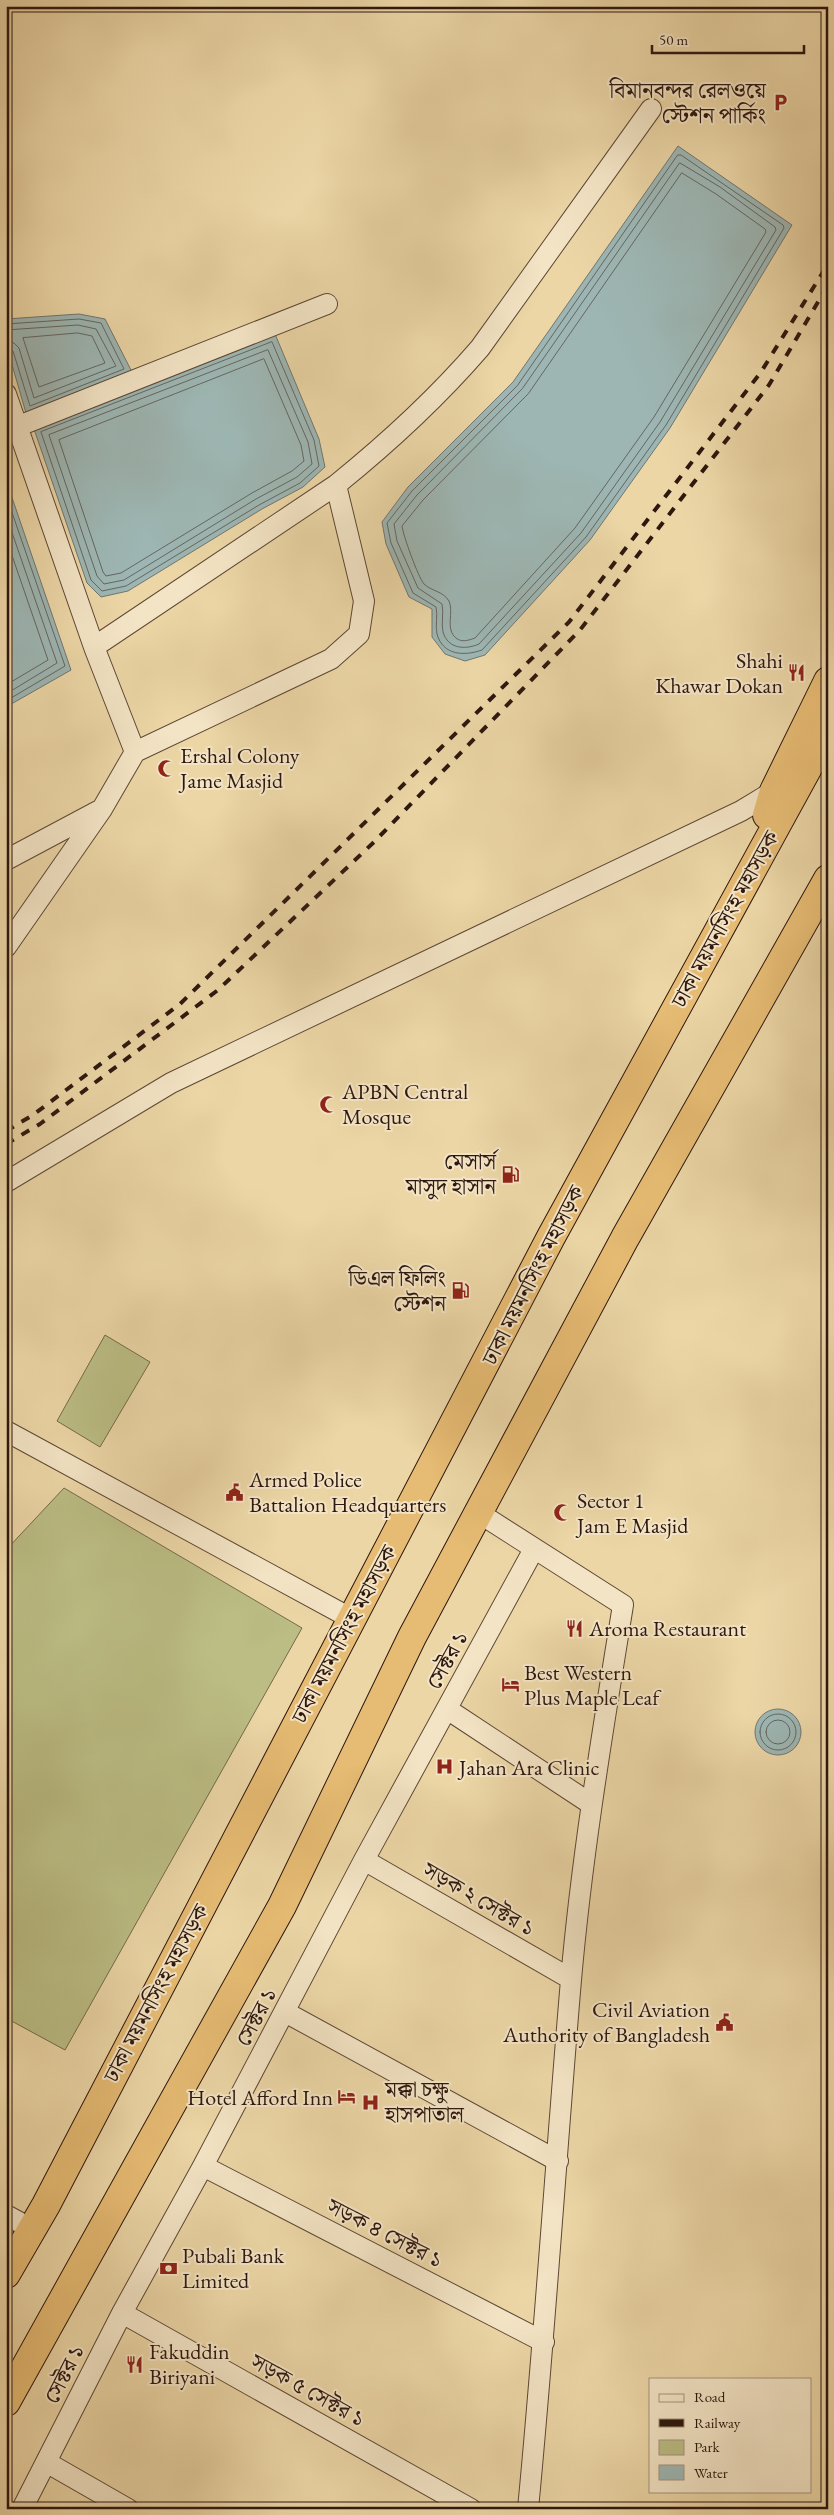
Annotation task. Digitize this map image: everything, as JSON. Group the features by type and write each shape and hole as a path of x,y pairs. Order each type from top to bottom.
{"highway":[{"path":"755,864 774,791 828,681"},
{"name":"ঢাকা ময়মনসিংহ মহাসড়ক","path":"6,2274 46,2206 551,1237 828,731"},
{"path":"6,2402 282,1906 412,1637 626,1238 828,879"}],"street":[{"path":"94,647 336,485 385,445 449,385 480,348 651,109"},
{"path":"12,429 327,304"},
{"path":"6,394 12,429 135,752"},
{"path":"6,947 102,809 135,752 331,659 359,634 364,601 336,485"},
{"path":"6,1182 171,1083 741,811 774,791"},
{"path":"6,860 102,809"},
{"path":"6,1431 352,1619"},
{"path":"479,1513 623,1605 591,1804 571,1979 544,2342 528,2509"},
{"name":"সেক্টর ১","path":"22,2509 122,2313 203,2166 364,1860 534,1549"},
{"path":"447,1709 591,1804"},
{"name":"সড়ক ২ সেক্টর ১","path":"364,1860 571,1979"},
{"path":"285,2012 558,2161"},
{"name":"সড়ক ৪ সেক্টর ১","path":"203,2166 544,2342"},
{"name":"সড়ক ৫ সেক্টর ১","path":"122,2313 471,2509"},
{"path":"46,2462 128,2509"}],"green space":[{"path":"105,1335 150,1362 100,1447 57,1421"},
{"path":"64,1488 302,1628 65,2050 6,2018 6,1550"}],"water":[{"path":"678,146 792,225 670,428 590,540 485,655 465,661 445,654 432,637 432,609 409,597 386,544 382,522 408,487 513,382"},
{"path":"79,314 105,319 132,372 26,413 6,344 6,319"},
{"path":"275,334 319,439 325,467 303,487 262,509 128,591 101,597 87,583 34,429"},
{"path":"6,480 71,670 6,707"},
{"path":"778,1709 791,1713 797,1719 801,1732 797,1745 791,1751 778,1755 765,1751 759,1745 755,1732 759,1719 765,1713"}],"railway":[{"path":"6,1131 33,1115 180,1004 569,622 761,372 828,264"},
{"path":"6,1144 40,1124 218,990 374,842 580,630 769,385 828,285"}],"place":[{"name":"বিমানবন্দর রেলওয়ে স্টেশন পার্কিং","path":"780,103"},
{"name":"Shahi Khawar Dokan","path":"797,673"},
{"name":"Ershal Colony Jame Masjid","path":"166,768"},
{"name":"APBN Central Mosque","path":"328,1104"},
{"name":"মেসার্স মাসুদ হাসান","path":"510,1174"},
{"name":"ডিএল ফিলিং স্টেশন","path":"460,1291"},
{"name":"Armed Police Battalion Headquarters","path":"235,1492"},
{"name":"Sector 1 Jam E Masjid","path":"563,1513"},
{"name":"Aroma Restaurant","path":"575,1628"},
{"name":"Best Western Plus Maple Leaf","path":"510,1685"},
{"name":"Jahan Ara Clinic","path":"445,1767"},
{"name":"Civil Aviation Authority of Bangladesh","path":"724,2022"},
{"name":"Hotel Afford Inn","path":"347,2097"},
{"name":"মক্কা চক্ষু হাসপাতাল","path":"371,2102"},
{"name":"Pubali Bank Limited","path":"168,2268"},
{"name":"Fakuddin Biriyani","path":"135,2364"}]}
